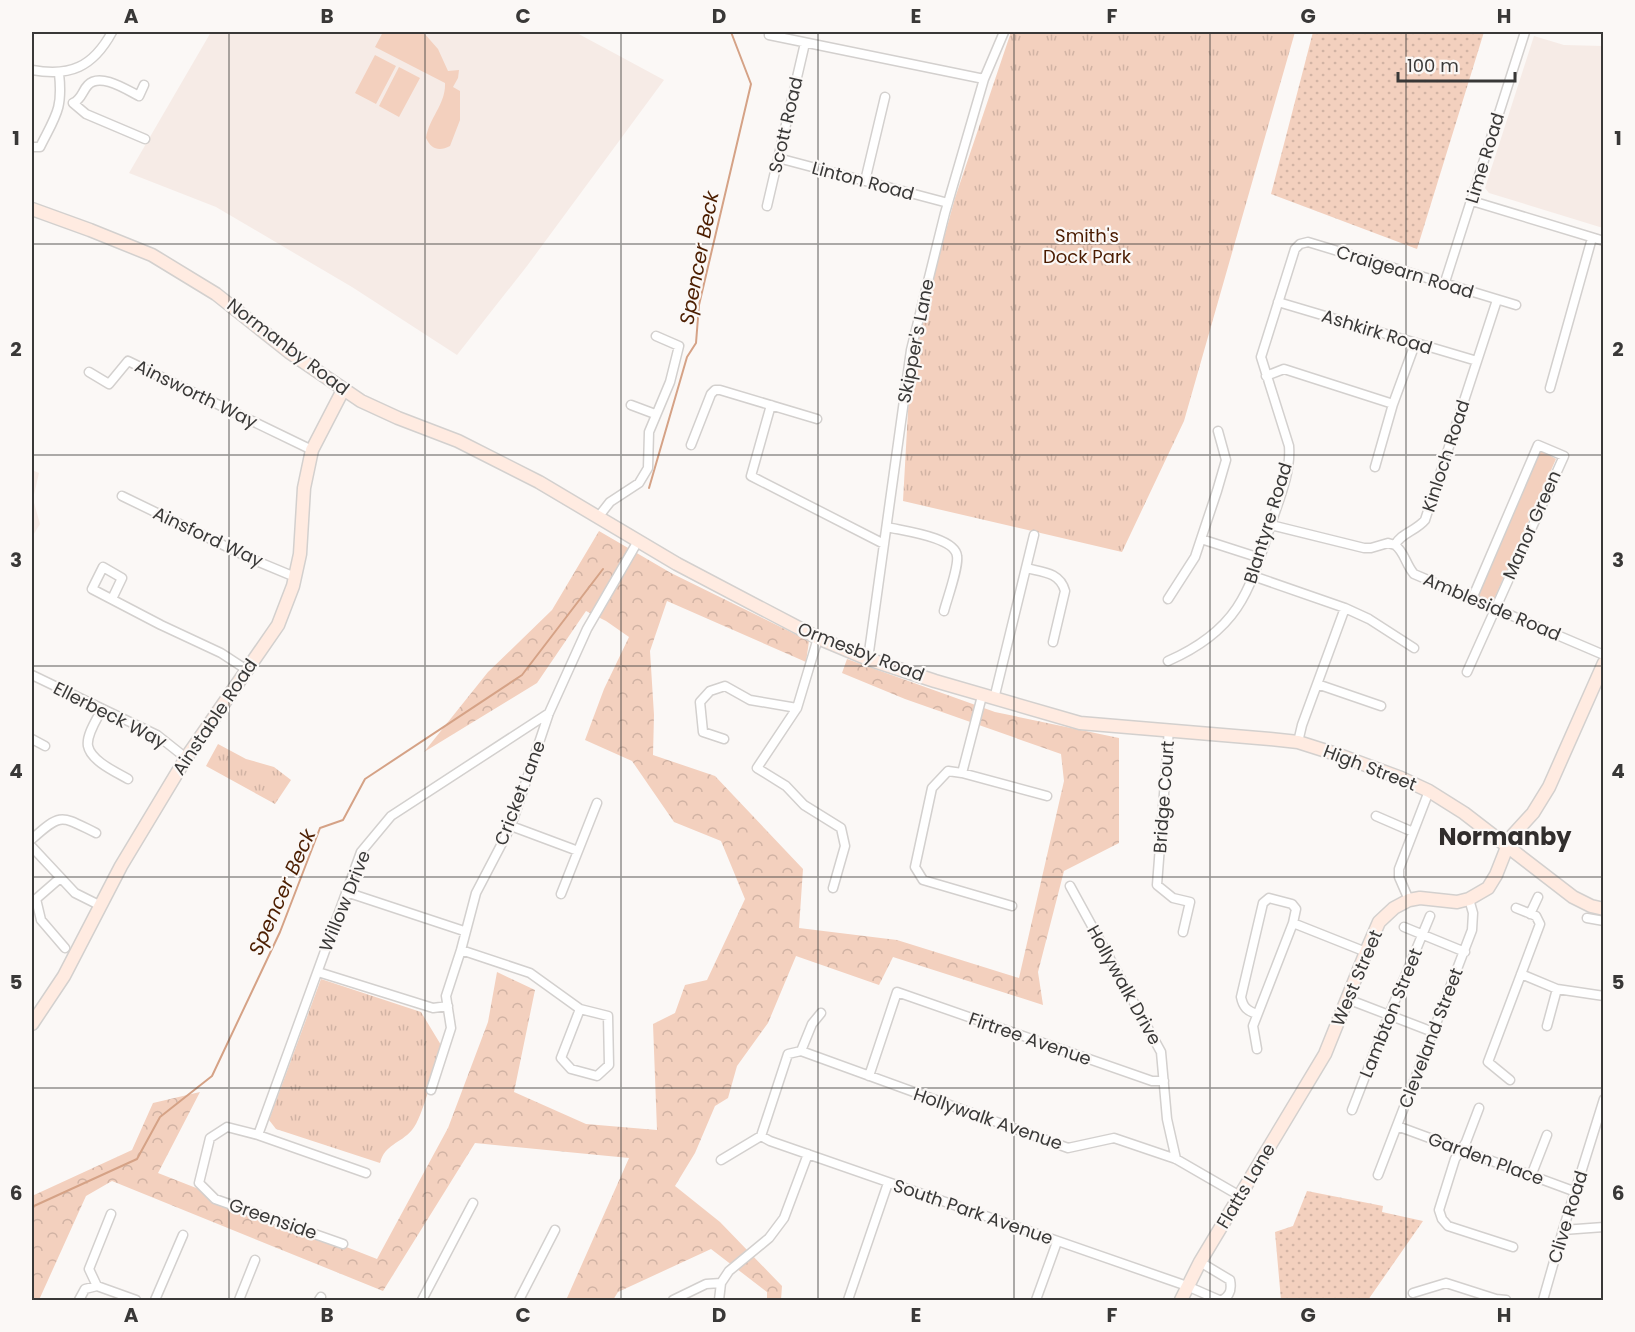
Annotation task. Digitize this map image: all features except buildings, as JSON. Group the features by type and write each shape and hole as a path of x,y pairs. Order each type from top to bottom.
{"main road":[{"name":"Normanby Road","path":"32,209 152,255 216,294 289,352 343,390 379,410 458,441 539,482 638,541"},
{"name":"Ainstable Road","path":"32,1024 64,976 121,866 186,758 278,625 295,577 300,554 304,488 312,450 343,390"},
{"name":"Ormesby Road","path":"638,541 818,638 868,659 1057,718 1100,726"},
{"path":"1409,900 1420,898 1456,902 1469,899 1488,888 1496,875 1511,837 1533,813 1548,787 1604,663"},
{"name":"High Street","path":"1100,726 1168,729 1298,742 1381,771 1429,791 1464,813 1573,897 1591,906 1604,909"},
{"name":"West Street","path":"1313,1074 1325,1054 1380,922 1394,908 1409,900"},
{"name":"Flatts Lane","path":"1181,1300 1200,1262 1313,1074"}],"street":[{"path":"32,70 59,73 75,69 89,62 99,52 112,32"},
{"name":"Skipper's Lane","path":"868,659 911,350 948,203 984,79 1004,32"},
{"name":"Lime Road","path":"1444,285 1525,32"},
{"path":"770,35 984,79"},
{"name":"Scott Road","path":"767,206 805,43"},
{"path":"32,147 40,147 61,102 59,73"},
{"path":"61,102 78,101 92,81 106,82 139,96 144,85"},
{"path":"865,181 885,97"},
{"path":"73,103 86,114 145,140"},
{"name":"Linton Road","path":"778,158 948,203"},
{"path":"1472,201 1604,241"},
{"path":"1550,388 1592,238"},
{"name":"Craigearn Road","path":"1295,249 1300,244 1308,242 1516,305"},
{"name":"Blantyre Road","path":"1168,661 1207,641 1239,607 1271,525 1290,461 1289,446 1261,357 1295,249"},
{"name":"Kinloch Road","path":"1395,545 1399,537 1417,529 1425,520 1497,300"},
{"name":"Ashkirk Road","path":"1278,302 1477,361"},
{"path":"599,516 610,502 639,483 648,468 649,432 670,382 679,346 657,336"},
{"path":"1374,467 1393,404 1415,344"},
{"name":"Ainsworth Way","path":"89,372 109,384 128,361 312,450"},
{"path":"1266,376 1284,369 1393,404"},
{"path":"691,445 711,394 715,390 817,419"},
{"path":"631,405 655,414"},
{"path":"771,405 751,476 884,544"},
{"path":"1168,599 1195,557 1226,459 1218,431"},
{"name":"Manor Green","path":"1472,599 1538,444 1563,456 1495,609"},
{"name":"Ainsford Way","path":"122,496 254,560 295,577"},
{"path":"1271,525 1364,548 1388,543 1395,545"},
{"path":"887,527 945,541 954,548 957,561 944,611"},
{"path":"962,773 988,697 1034,535"},
{"path":"1201,540 1260,558"},
{"name":"Cricket Lane","path":"431,1090 451,1028 446,996 476,893 511,826 549,713 586,629 638,541"},
{"name":"Ambleside Road","path":"1395,545 1414,574 1604,656"},
{"path":"1026,568 1055,576 1063,585 1065,591 1053,642"},
{"path":"1253,576 1370,619 1414,648"},
{"path":"112,599 160,625 221,653 247,670"},
{"path":"1298,742 1302,725 1345,608"},
{"path":"1467,672 1495,609"},
{"path":"818,638 797,708 757,768 786,786 804,805 842,828 845,846 833,888"},
{"name":"Ellerbeck Way","path":"32,675 157,735 186,758"},
{"path":"1317,684 1381,706"},
{"path":"724,739 703,732 700,702 710,691 725,686 750,700 797,708"},
{"path":"102,709 89,737 88,746 94,757 129,779"},
{"name":"Willow Drive","path":"258,1135 361,852 391,816 549,713"},
{"name":"Bridge Court","path":"1168,729 1157,885 1173,898 1190,902 1183,932"},
{"path":"32,739 45,746"},
{"path":"1012,906 923,879 915,867 932,788 948,771 1047,796"},
{"path":"1409,900 1399,869 1429,791"},
{"path":"561,894 597,803"},
{"path":"1376,816 1413,832"},
{"path":"32,839 51,822 60,818 68,819 96,833"},
{"path":"511,826 578,851"},
{"path":"32,847 59,879 75,893 101,906"},
{"path":"59,879 34,899 41,920 65,948"},
{"name":"Hollywalk Drive","path":"1070,886 1161,1052 1167,1119 1176,1159"},
{"path":"346,892 465,931"},
{"path":"1533,915 1538,897"},
{"path":"1257,1014 1248,1011 1241,997 1263,903 1269,898 1292,904 1296,909 1293,923 1257,1014 1252,1026 1257,1049"},
{"name":"Cleveland Street","path":"1378,1175 1465,952 1474,920 1469,899"},
{"path":"1510,1080 1488,1062 1540,924 1533,915 1516,908"},
{"name":"Lambton Street","path":"1352,1110 1431,916"},
{"path":"1587,918 1604,921"},
{"path":"1293,923 1366,952"},
{"path":"1404,927 1465,952"},
{"path":"461,950 530,973 580,1009 608,1016 609,1065 597,1076 571,1069 561,1058 580,1009"},
{"path":"318,972 433,1008 448,1006"},
{"path":"1521,974 1557,989 1604,996"},
{"path":"1547,1026 1557,989"},
{"name":"Firtree Avenue","path":"869,1076 897,992 1152,1081 1164,1081"},
{"path":"1355,1002 1433,1032"},
{"path":"721,1160 761,1136 788,1054 801,1051 812,1024 821,1013"},
{"name":"Hollywalk Avenue","path":"801,1051 1068,1148 1114,1138 1176,1159 1240,1196"},
{"name":"Clive Road","path":"1543,1300 1604,1100"},
{"path":"1479,1108 1455,1159 1439,1210 1448,1226 1513,1247"},
{"name":"Garden Place","path":"1397,1126 1576,1192"},
{"name":"Greenside","path":"258,1135 227,1128 210,1138 199,1183 215,1199 343,1244"},
{"path":"258,1135 366,1173"},
{"path":"1531,1176 1547,1135"},
{"name":"South Park Avenue","path":"761,1136 888,1183 1187,1286 1220,1300"},
{"path":"719,1300 722,1283 729,1271 769,1238 784,1218 808,1154"},
{"path":"848,1300 888,1183"},
{"path":"422,1300 473,1203"},
{"path":"97,1286 89,1269 111,1214"},
{"path":"1563,1230 1604,1227"},
{"path":"519,1300 555,1230"},
{"path":"155,1300 183,1235"},
{"path":"1036,1300 1057,1242"},
{"path":"239,1300 255,1260"},
{"path":"1200,1262 1230,1280 1232,1288 1228,1297 1220,1300"},
{"path":"673,1300 706,1284 722,1283"},
{"path":"1413,1293 1446,1283 1496,1300 1506,1300"},
{"path":"79,1300 85,1289 97,1286 136,1300"}],"shaded area":[{"path":"211,32 575,32 664,80 527,266 457,355 352,287 216,207 129,173"},
{"path":"1534,36 1564,45 1603,46 1603,228 1489,193 1485,188"},
{"path":"32,470 39,473 33,499 40,524 32,537"}],"green space":[{"path":"383,32 423,32 438,49 448,71 459,70 453,87 460,91 460,120 450,146 442,149 436,148 430,145 426,138 443,98 445,83 375,47"},
{"name":"Smith's Dock Park","path":"1011,32 1295,32 1184,421 1122,552 903,501 911,357 955,198"},
{"path":"1313,32 1484,32 1417,249 1271,194"},
{"path":"375,55 396,66 376,104 355,93"},
{"path":"399,67 420,78 399,117 379,106"},
{"path":"1539,449 1556,459 1492,604 1475,599"},
{"path":"599,531 671,573 809,641 806,662 667,601 650,651 654,715 653,755 715,776 803,869 799,928 897,940 1019,978 1064,781 1061,754 905,699 842,673 847,659 995,712 1119,738 1119,843 1064,871 1038,972 1043,1005 893,957 879,985 796,956 768,1023 737,1066 728,1098 715,1106 695,1153 675,1186 720,1222 782,1286 781,1300 767,1300 767,1292 711,1249 618,1292 613,1300 567,1298 629,1158 475,1143 383,1291 112,1181 86,1196 39,1300 32,1297 32,1196 132,1150 153,1103 200,1092 158,1173 377,1259 448,1128 488,1022 497,972 535,990 514,1092 586,1124 657,1130 653,1024 675,1013 685,985 707,980 745,899 721,841 674,822 632,761 585,740 604,689 629,637 586,611 537,683 424,752 488,672 552,610"},
{"path":"218,744 246,759 274,767 291,780 275,804 206,766"},
{"path":"321,979 421,1012 441,1045 429,1090 416,1124 407,1135 385,1152 380,1163 276,1129 269,1120"},
{"path":"1307,1191 1383,1206 1382,1212 1423,1221 1368,1300 1281,1300 1275,1232 1293,1226"}],"waterway":[{"name":"Spencer Beck","path":"649,488 687,357 696,343 699,305 751,84 731,32"},
{"name":"Spencer Beck","path":"32,1210 34,1206 137,1159 160,1117 212,1076 280,932 320,828 343,820 365,779 522,675 603,569"}],"district":[{"name":"Normanby","path":"1505,837"}]}
